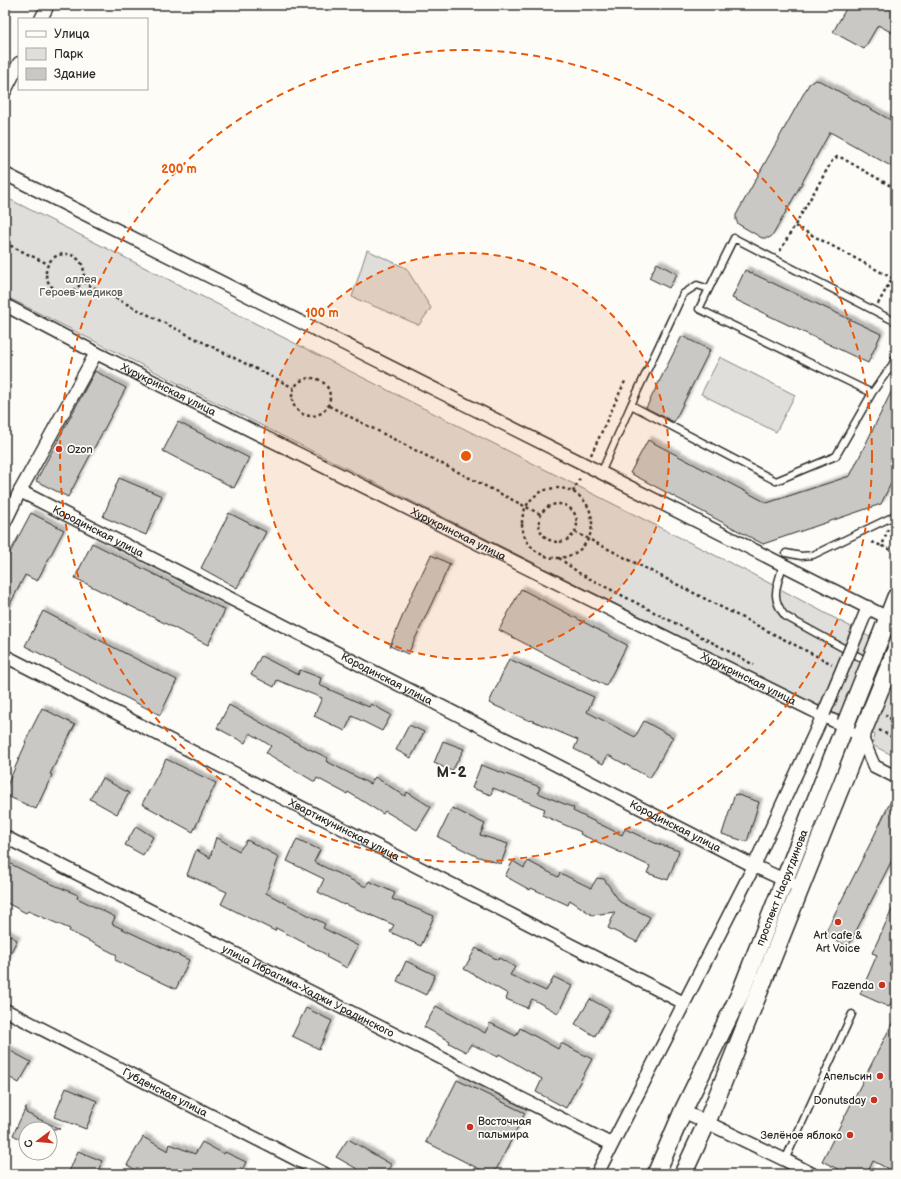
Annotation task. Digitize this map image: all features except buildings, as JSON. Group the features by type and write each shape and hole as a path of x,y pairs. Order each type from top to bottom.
{"main road":[{"name":"проспект Насрутдинова","path":"656,1174 683,1111 740,994 845,724 880,638 892,620 896,597"},
{"name":"проспект Насрутдинова","path":"683,1174 707,1122 896,650"}],"street":[{"path":"42,18 48,5"},
{"path":"5,91 18,65"},
{"path":"5,174 602,473 784,559 892,620"},
{"name":"Хурукринская улица","path":"5,306 96,353 862,733"},
{"path":"5,522 20,491 96,353"},
{"name":"Кородинская улица","path":"20,491 754,866 800,887"},
{"path":"597,1174 754,866 824,714 868,607"},
{"name":"Хвартикунинская улица","path":"5,656 684,1003"},
{"path":"862,733 874,766 896,777"},
{"name":"улица Ибрагима-Хаджи Урадинского","path":"5,836 611,1144"},
{"name":"Губденская улица","path":"5,1010 325,1174"},
{"path":"683,1111 812,1174"}],"lane":[{"path":"872,393 699,309 734,238 896,322"},
{"path":"602,473 631,405 683,294 697,285 709,289"},
{"path":"631,405 776,481 836,456 872,393 894,366 896,357"},
{"path":"894,515 813,555 784,559 775,598 778,607 785,616 896,677"},
{"path":"785,1160 852,1014"}],"path":[{"path":"775,260 832,161 837,158 842,158 896,189"},
{"path":"795,226 892,278"},
{"path":"5,243 48,264"},
{"path":"66,253 74,255 84,266 85,274 83,282 78,288 71,292 64,293 56,290 50,286 46,279 45,272 48,264 52,258 59,254 66,253"},
{"path":"874,311 896,271"},
{"path":"83,282 294,388"},
{"path":"305,378 320,380 326,384 330,391 331,399 329,406 324,412 317,416 310,417 302,415 296,410 292,403 294,388 298,382 305,378"},
{"path":"573,492 626,379"},
{"path":"329,406 540,514"},
{"path":"560,488 573,492 584,500 591,512 592,526 589,539 581,549 571,556 559,558 547,557 536,551 527,542 523,531 522,518 526,507 534,496 546,489 560,488"},
{"path":"559,503 566,505 576,516 577,524 575,532 564,542 549,540 543,536 539,529 538,522 540,514 544,508 551,504 559,503"},
{"path":"882,546 894,515"},
{"path":"575,532 837,667"},
{"path":"872,542 896,552"},
{"path":"559,558 579,573 719,646 754,666"},
{"path":"889,710 886,716 896,722"},
{"path":"886,733 896,739"}],"green space":[{"name":"аллея Героев-медиков","path":"5,197 754,575 896,651 896,757 872,745 875,735 5,296"},
{"path":"367,250 406,268 431,308 419,325 352,297"},
{"path":"720,357 795,395 776,432 701,394"}],"place":[{"name":"Ozon","path":"59,449"},
{"name":"Art cafe & Art Voice","path":"838,922"},
{"name":"Fazenda","path":"882,985"},
{"name":"Апельсин","path":"880,1076"},
{"name":"Donutsday","path":"874,1100"},
{"name":"Восточная пальмира","path":"470,1127"},
{"name":"Зелёное яблоко","path":"850,1135"}],"district":[{"name":"М-2","path":"452,772"}]}
